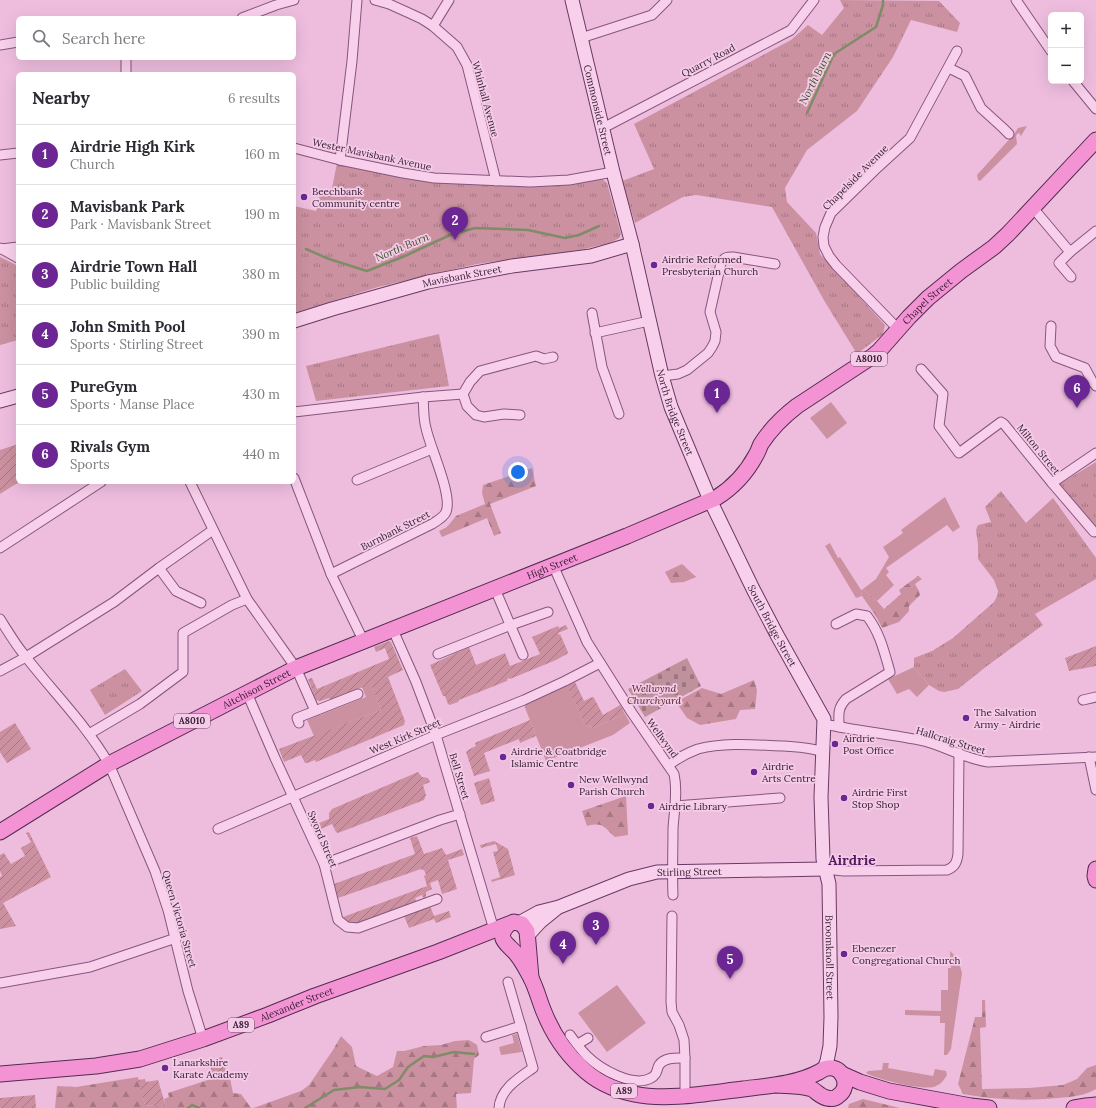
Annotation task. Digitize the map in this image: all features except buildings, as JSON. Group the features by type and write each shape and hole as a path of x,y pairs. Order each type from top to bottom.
{"main road":[{"name":"Commonside Street","path":"572,0 626,220"},
{"name":"Chapel Street","path":"710,500 724,493 732,486 755,457 761,444 790,412 873,356 928,298 994,247 1094,147"},
{"name":"North Bridge Street","path":"626,220 649,322 671,407 710,500"},
{"name":"Mavisbank Street","path":"296,320 428,282 512,266 590,256 632,244"},
{"path":"0,401 16,397"},
{"name":"High Street","path":"393,630 641,531 710,500"},
{"name":"South Bridge Street","path":"710,500 773,628 822,715 824,724 823,752"},
{"name":"Aitchison Street","path":"0,832 108,764 296,668 393,630"},
{"name":"Broomknoll Street","path":"823,752 821,803 823,859 829,884 830,1046 833,1060 831,1071"},
{"name":"Stirling Street","path":"509,925 539,912 559,907 637,877 657,872 826,869"},
{"path":"1096,869 1096,880"},
{"name":"Stirling Street","path":"528,937 540,922 559,907"},
{"path":"509,925 525,927 528,937 526,942 519,947 509,946 503,938 504,929 509,925"},
{"name":"Alexander Street","path":"0,1074 96,1066 140,1059 203,1039 509,925"},
{"name":"A89","path":"528,937 531,978"},
{"name":"Alexander Street","path":"472,939 495,941 509,946"},
{"name":"A89","path":"509,946 518,955 531,978 543,1012 553,1032 575,1061 590,1074 616,1088 634,1094 658,1097 684,1096 776,1085 831,1071 881,1089 910,1096 989,1108"},
{"path":"831,1071 844,1078 846,1083 845,1088 829,1099 815,1087 814,1081 816,1076 831,1071"},
{"name":"A89","path":"776,1085 797,1086 811,1089 829,1099 864,1089 881,1089"}],"street":[{"path":"247,16 294,0"},
{"path":"340,160 351,69 357,0"},
{"name":"Whinhall Avenue","path":"375,0 389,4 422,19 433,26 457,47 467,65 496,181"},
{"path":"433,26 449,0"},
{"path":"581,38 652,15 667,0"},
{"name":"Quarry Road","path":"603,128 791,30 814,0"},
{"path":"1016,0 1049,48"},
{"path":"0,45 16,42"},
{"name":"Chapelside Avenue","path":"898,329 829,256 824,246 823,237 825,227 831,213 910,138 957,51"},
{"path":"126,60 126,72"},
{"path":"949,68 965,76 981,108 1009,134"},
{"path":"1075,84 1096,110"},
{"name":"Wester Mavisbank Avenue","path":"296,149 340,160 434,178 530,182 569,180 613,172"},
{"path":"0,156 16,153"},
{"path":"1033,208 1070,252"},
{"path":"1071,277 1059,263 1070,252 1096,232"},
{"path":"0,249 16,247"},
{"path":"0,249 16,257"},
{"path":"662,376 678,374 687,370 712,348 715,341 716,332 710,312 723,259 733,257 775,264"},
{"path":"592,313 602,367 619,414"},
{"path":"595,333 649,322"},
{"path":"1051,326 1050,346 1056,357 1085,368 1096,386"},
{"path":"520,415 504,414 484,417 476,415 467,406 463,394 470,382 480,371 536,356 544,359 553,357"},
{"name":"Milton Street","path":"921,369 942,394 939,426 959,453 1001,422 1094,532"},
{"path":"296,412 423,397 463,394"},
{"name":"Burnbank Street","path":"330,574 432,524 446,513 448,504 446,492 425,427 423,397"},
{"path":"357,480 432,449"},
{"path":"1052,483 1096,453"},
{"path":"296,483 330,574 364,642"},
{"path":"0,548 98,484"},
{"path":"191,484 247,599 296,668 315,711"},
{"path":"0,671 26,657 114,602 213,530"},
{"name":"Wellwynd","path":"553,565 587,642 632,713 674,774 676,781 672,872 673,895"},
{"path":"159,568 176,591 201,602"},
{"path":"495,589 523,655"},
{"path":"89,734 140,704 183,672 183,633 232,605 247,599"},
{"path":"438,654 548,612"},
{"path":"836,624 856,614 867,616 875,625 890,672 846,699 839,710 839,727"},
{"name":"Queen Victoria Street","path":"0,619 22,652 89,734 100,749 108,764 155,870 176,938 188,991 203,1039"},
{"name":"Bell Street","path":"393,630 416,682 436,735 492,923 496,927 509,925"},
{"name":"West Kirk Street","path":"218,829 436,735 524,700 600,663"},
{"name":"Sword Street","path":"247,693 292,797 324,864 338,920 347,927 358,928 437,899"},
{"path":"299,723 297,718 358,694"},
{"path":"1082,700 1096,697"},
{"name":"Hallcraig Street","path":"824,724 923,741 971,758 988,762 1092,757"},
{"path":"669,765 685,754 722,745 815,748 823,752"},
{"path":"826,869 847,871 947,870 952,868 956,863 958,854 959,753"},
{"path":"1092,757 1096,790"},
{"path":"675,806 780,798"},
{"path":"324,864 440,820 460,814"},
{"path":"672,916 671,1002 672,1012 683,1035 685,1058 684,1096"},
{"path":"0,982 90,967 176,938"},
{"path":"499,1108 499,1102 504,1091 533,1068 508,982"},
{"path":"486,1038 521,1026"},
{"path":"570,1035 587,1056 598,1065 618,1076 629,1079 642,1081 650,1079 656,1075 659,1066 668,1058 685,1058"},
{"path":"578,1044 588,1038"}],"green space":[{"path":"840,0 939,1 960,23 957,32 911,20 893,57 857,111 807,150 785,188 787,202 816,233 820,254 885,325 883,334 857,354 825,302 772,207 696,195 683,197 635,223 622,181 654,169 634,124 791,40 808,25 822,35 844,8"},
{"path":"1027,126 1021,136 1019,133 1017,134 1017,144 980,181 978,180 977,175 1018,128"},
{"path":"337,163 409,179 434,182 489,185 530,185 601,178 607,183 621,234 619,238 609,243 580,250 477,264 378,287 296,312 296,206 316,211 320,195 318,191 331,193"},
{"path":"0,257 16,265 16,341 0,345"},
{"path":"439,334 449,386 316,401 306,366"},
{"path":"831,402 847,423 827,439 810,418"},
{"path":"16,445 16,484 0,494 0,450"},
{"path":"1096,462 1096,532 1058,485"},
{"path":"532,468 536,486 490,504 501,533 494,536 487,518 442,537 439,531 447,527 456,516 485,504 482,493 483,485"},
{"path":"1001,491 1026,523 1053,498 1096,558 1096,579 1035,614 1043,625 958,689 944,692 939,691 929,685 914,667 914,658 932,651 953,638 994,602 998,591 994,580 978,559 976,530 978,525 991,522 985,507"},
{"path":"945,497 960,527 953,532 947,525 886,568 889,572 886,575 894,585 877,601 863,589 876,579 889,557 883,547 903,533 901,530"},
{"path":"830,543 838,558 840,557 861,590 862,596 856,598 825,546"},
{"path":"682,564 696,577 684,582 671,583 665,572"},
{"path":"918,576 922,579 915,584 920,595 909,606 909,611 899,622 882,628 876,616 862,596 861,590 863,589 884,609 901,594 899,590"},
{"path":"566,625 568,629 558,633 559,635 560,634 568,652 567,654 510,679 508,678 507,681 450,705 448,704 445,696 443,696 430,665 469,647 476,665 505,653 510,666 540,654 532,637 558,626 559,628"},
{"path":"389,641 391,642 403,670 388,677 405,721 404,725 316,762 315,760 305,763 301,755 284,762 279,749 381,710 371,684 330,700 329,698 320,701 316,700 308,679 312,678 317,689 389,659 385,648 376,652 374,647"},
{"path":"1096,646 1096,666 1069,671 1065,658"},
{"name":"Wellwynd Churchyard","path":"687,658 701,686 645,717 628,689"},
{"path":"914,667 929,685 917,697 909,689 897,694 888,679"},
{"path":"125,669 142,691 105,715 90,690"},
{"path":"754,680 757,690 755,709 740,710 736,719 700,725 687,718 676,702 702,688 721,694"},
{"path":"565,681 585,725 593,728 625,714 630,723 613,735 546,761 522,700"},
{"path":"575,682 584,701 592,697 594,698 603,715 620,705 625,714 593,728 585,725 567,686"},
{"path":"371,683 381,710 314,736 307,720 366,697 362,687"},
{"path":"530,720 536,736 520,743 519,739 484,753 490,771 474,776 466,752 476,746 475,743"},
{"path":"15,723 31,749 7,763 0,752 0,732"},
{"path":"418,772 422,777 428,778 430,782 423,785 426,795 424,800 338,833 332,824 321,829 319,823 329,819 329,813 332,809"},
{"path":"489,778 495,801 481,805 474,783"},
{"path":"626,796 628,835 615,837 603,826 587,826 582,811"},
{"path":"29,832 51,877 3,903 16,926 0,929 0,877 2,876 0,871 0,855 4,853 11,864 25,856 21,848 31,842 26,833"},
{"path":"417,836 424,854 442,848 446,855 462,849 464,855 448,860 457,889 442,894 438,880 430,883 432,889 426,892 426,897 424,899 422,895 415,898 417,902 357,923 347,922 343,917 427,886 424,876 426,875 424,870 421,869 338,898 334,884 415,854 410,838"},
{"path":"494,841 508,849 515,875 492,882 491,880 500,877 493,852 498,851 496,844 481,848 480,845"},
{"path":"430,906 434,916 449,911 451,917 436,923 434,919 409,928 404,916"},
{"path":"950,951 958,959 962,973 951,1049 947,1055 944,1055 945,1023 940,1023 940,1016 905,1015 905,1010 941,1011 941,990 948,990 948,968 951,968"},
{"path":"617,985 646,1023 607,1052 578,1013"},
{"path":"982,1000 985,1000 986,1027 980,1028 982,1089 1029,1088 1063,1085 1077,1079 1087,1068 1096,1065 1096,1089 1077,1096 1063,1098 998,1099 963,1094 958,1084 975,1017 982,1017"},
{"path":"517,1034 522,1052 501,1055 499,1047 514,1043 512,1035"},
{"path":"341,1036 352,1047 356,1066 377,1076 393,1067 397,1051 469,1040 477,1045 479,1055 474,1059 471,1093 456,1094 457,1108 253,1108 301,1091 309,1085"},
{"path":"222,1057 227,1074 214,1079 209,1062 212,1061 213,1064 219,1062 218,1058"},
{"path":"883,1063 889,1063 888,1068 933,1076 935,1069 946,1071 947,1075 938,1085 922,1087 890,1081 871,1076 866,1073 868,1071 882,1070"},
{"path":"229,1073 233,1093 241,1094 251,1108 55,1108 57,1086 76,1087 138,1077 145,1105 166,1107 164,1099 169,1097 168,1093"},
{"path":"145,1079 146,1082 158,1080 166,1107 145,1105 138,1080"},
{"path":"35,1095 36,1108 0,1108 0,1098"},
{"path":"863,1099 900,1108 848,1108 849,1104"}],"waterway":[{"name":"North Burn","path":"807,113 834,54 876,27 883,5 883,0"},
{"name":"North Burn","path":"306,249 329,259 367,271 405,256 450,235 475,228 528,230 565,238 579,235 599,226"},
{"path":"305,1108 334,1090 360,1087 385,1089 399,1080 408,1067 424,1056 433,1057 454,1052 474,1054"},
{"path":"188,1108 192,1105 199,1108"}],"place":[{"name":"Beechbank Community centre","path":"304,197"},
{"name":"Mavisbank Park","path":"455,240"},
{"name":"Airdrie Reformed Presbyterian Church","path":"654,265"},
{"name":"Rivals Gym","path":"1077,408"},
{"name":"Airdrie High Kirk","path":"717,413"},
{"name":"The Salvation Army - Airdrie","path":"966,718"},
{"name":"Airdrie Post Office","path":"835,744"},
{"name":"Airdrie & Coatbridge Islamic Centre","path":"503,757"},
{"name":"Airdrie Arts Centre","path":"754,772"},
{"name":"New Wellwynd Parish Church","path":"571,785"},
{"name":"Airdrie First Stop Shop","path":"844,798"},
{"name":"Airdrie Library","path":"651,806"},
{"name":"Airdrie Town Hall","path":"596,945"},
{"name":"Ebenezer Congregational Church","path":"844,954"},
{"name":"John Smith Pool","path":"563,964"},
{"name":"PureGym","path":"730,979"},
{"name":"Lanarkshire Karate Academy","path":"165,1068"}],"district":[{"name":"Airdrie","path":"852,860"}]}
